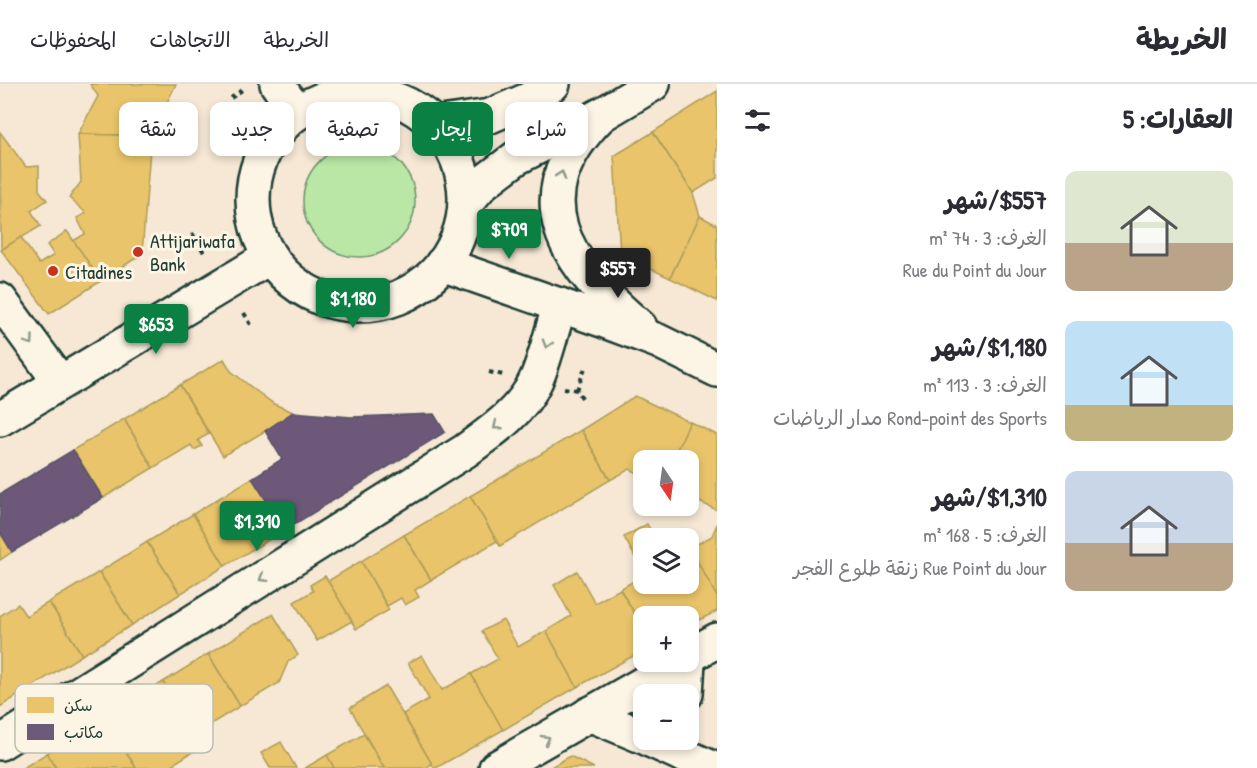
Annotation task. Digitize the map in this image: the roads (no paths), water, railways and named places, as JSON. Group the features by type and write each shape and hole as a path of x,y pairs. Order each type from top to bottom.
{"main road":[{"path":"277,84 297,113"},
{"path":"493,115 530,99 553,84"},
{"path":"465,204 483,183 516,158 600,115 653,84"},
{"path":"412,109 404,103 368,93 331,96 297,113 281,128 268,145 255,175 253,197 255,219 261,238 270,257 281,270 303,288 320,297 348,304 377,303 404,294 429,278 442,264 456,239 465,204 464,187 456,156"},
{"path":"600,115 577,142 560,175 557,195 559,220 567,245 575,260 610,300 658,341"},
{"path":"0,419 270,257"},
{"path":"442,264 658,341 717,370"},
{"path":"0,300 60,382"},
{"path":"94,684 465,451 510,416 522,379 560,305"},
{"path":"699,651 717,640"},
{"path":"496,768 663,672"},
{"path":"589,714 633,732"},
{"path":"0,743 15,734"},
{"path":"682,754 712,768"}],"place":[{"name":"Attijariwafa Bank","path":"138,252"},
{"name":"Citadines","path":"53,271"}]}
